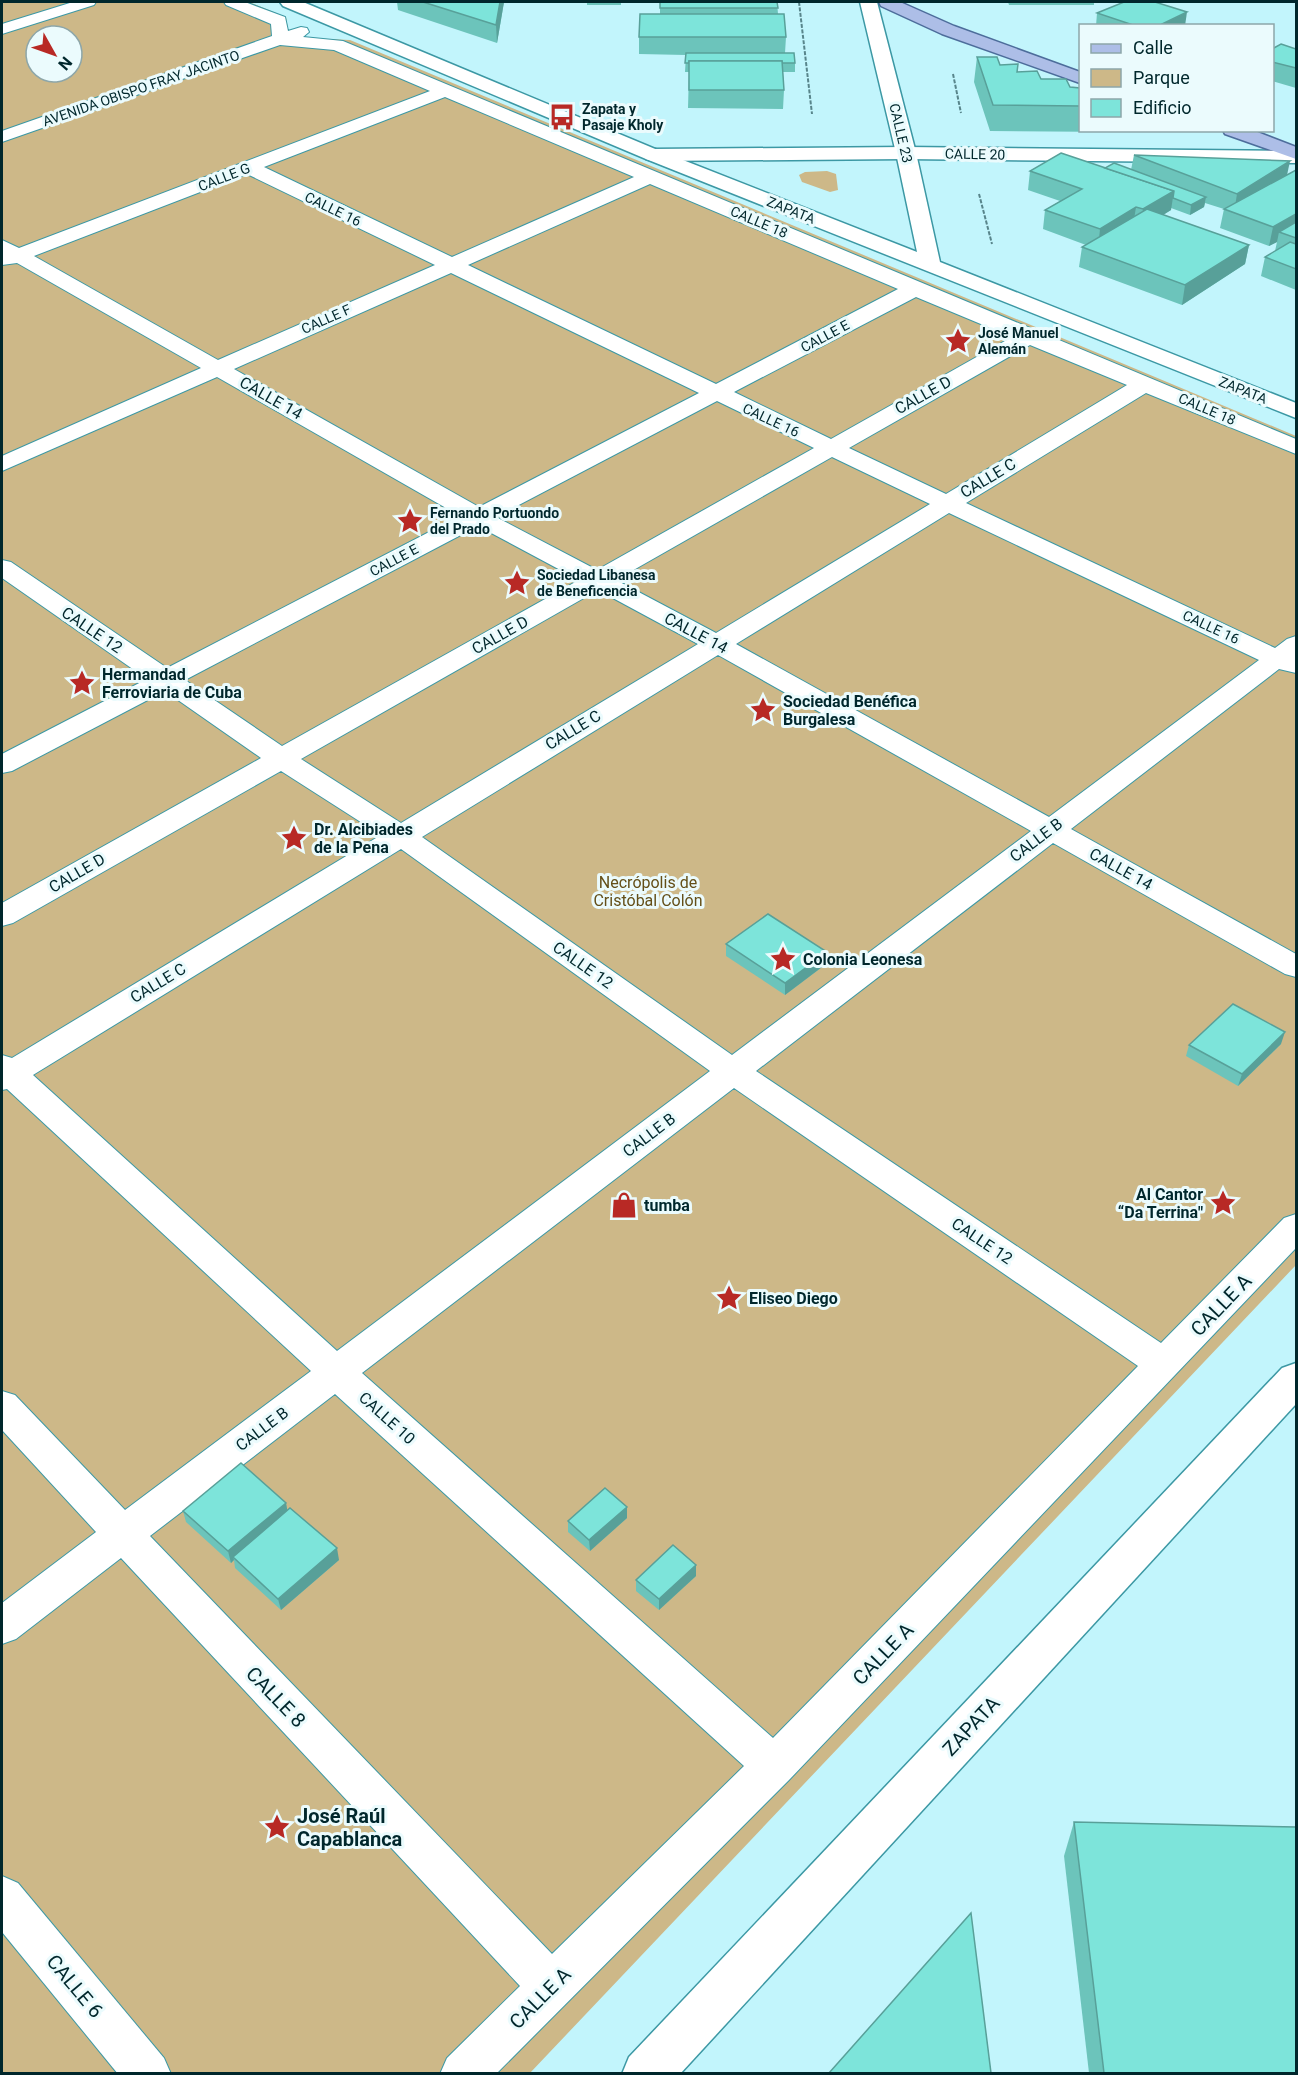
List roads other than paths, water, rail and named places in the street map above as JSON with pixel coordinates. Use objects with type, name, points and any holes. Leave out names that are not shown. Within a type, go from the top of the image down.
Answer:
[{"type":"main road","name":"ZAPATA","points":[[289,2],[653,155],[1296,411]]},
{"type":"main road","name":"CALLE 23","points":[[870,2],[930,266]]},
{"type":"main road","points":[[887,2],[948,30],[1079,78]]},
{"type":"main road","points":[[1237,132],[1296,155]]},
{"type":"main road","name":"CALLE 20","points":[[653,155],[906,153],[1296,155]]},
{"type":"main road","name":"ZAPATA","points":[[646,2073],[1296,1379]]},
{"type":"lane","points":[[2,29],[88,2]]},
{"type":"lane","points":[[232,2],[279,21],[281,40]]},
{"type":"lane","name":"AVENIDA OBISPO FRAY JACINTO","points":[[2,136],[336,21]]},
{"type":"lane","name":"CALLE 18","points":[[281,40],[338,45],[1296,447]]},
{"type":"lane","name":"CALLE G","points":[[7,254],[248,167],[445,91]]},
{"type":"lane","name":"CALLE 16","points":[[248,167],[946,503],[1290,657]]},
{"type":"lane","name":"CALLE F","points":[[2,464],[652,176]]},
{"type":"lane","name":"CALLE 14","points":[[7,254],[217,367],[477,516],[716,643],[1296,967]]},
{"type":"lane","name":"CALLE E","points":[[2,765],[915,289]]},
{"type":"lane","name":"CALLE D","points":[[2,916],[1030,336]]},
{"type":"lane","name":"CALLE C","points":[[4,1073],[1146,383]]},
{"type":"lane","name":"CALLE 12","points":[[2,567],[280,758],[400,835],[733,1071],[1163,1364]]},
{"type":"lane","name":"CALLE B","points":[[2,1626],[1050,830],[1290,657]]},
{"type":"lane","name":"CALLE 10","points":[[4,1073],[774,1766]]},
{"type":"lane","name":"CALLE A","points":[[463,2073],[774,1766],[1296,1227]]},
{"type":"lane","name":"CALLE 8","points":[[2,1406],[551,1986]]},
{"type":"lane","name":"CALLE 6","points":[[2,1898],[148,2073]]},
{"type":"place","name":"Zapata y Pasaje Kholy","points":[[562,117]]},
{"type":"place","name":"José Manuel Alemán","points":[[958,341]]},
{"type":"place","name":"Fernando Portuondo del Prado","points":[[410,521]]},
{"type":"place","name":"Sociedad Libanesa de Beneficencia","points":[[517,583]]},
{"type":"place","name":"Hermandad Ferroviaria de Cuba","points":[[82,683]]},
{"type":"place","name":"Sociedad Benéfica Burgalesa","points":[[763,710]]},
{"type":"place","name":"Dr. Alcibiades de la Pena","points":[[294,838]]},
{"type":"place","name":"Colonia Leonesa","points":[[783,959]]},
{"type":"place","name":"Al Cantor “Da Terrina\"","points":[[1223,1203]]},
{"type":"place","name":"tumba","points":[[624,1205]]},
{"type":"place","name":"Eliseo Diego","points":[[729,1298]]},
{"type":"place","name":"José Raúl Capablanca","points":[[277,1827]]},
{"type":"park label","name":"Necrópolis de Cristóbal Colón","points":[[648,891]]}]
